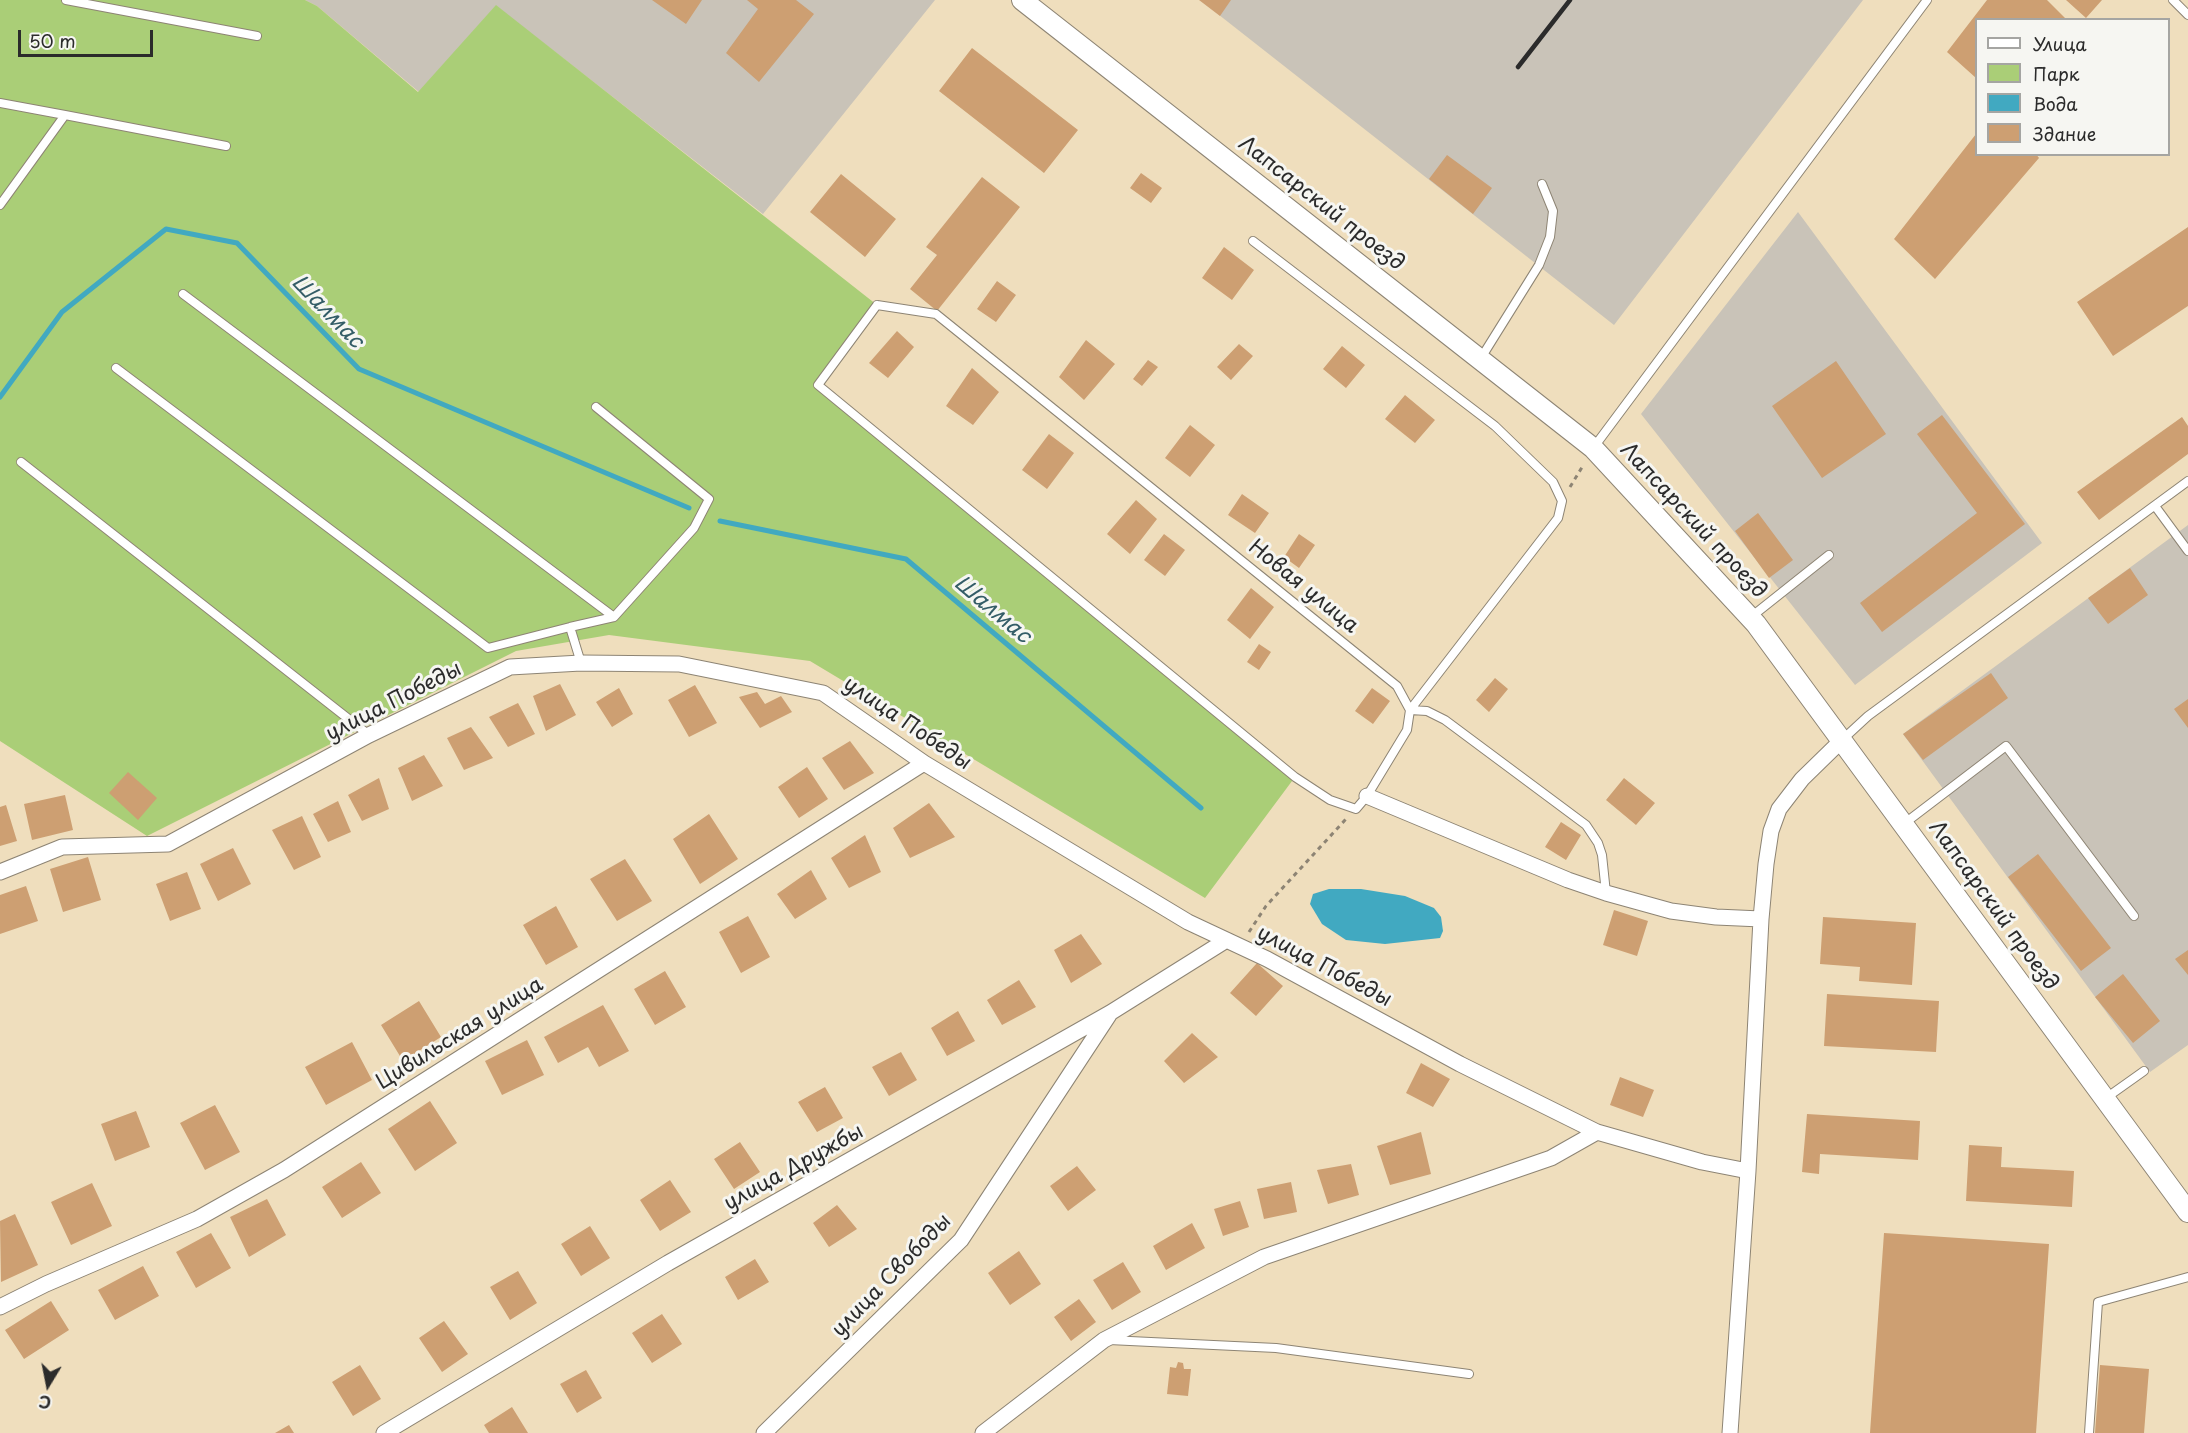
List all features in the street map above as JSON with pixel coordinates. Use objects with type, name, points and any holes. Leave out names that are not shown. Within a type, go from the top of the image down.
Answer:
[{"type":"street","name":"Лапсарский проезд","points":[[1022,0],[1593,448],[1750,618],[2188,1212]]},
{"type":"street","name":"улица Победы","points":[[0,872],[62,848],[168,844],[369,735],[510,667],[581,663],[679,664],[823,693],[924,763],[1188,922],[1240,946],[1460,1064],[1597,1132],[1702,1162],[1748,1171]]},
{"type":"street","points":[[1730,1433],[1748,1171],[1761,919],[1771,831],[1779,809],[1802,778],[1841,741]]},
{"type":"street","name":"Цивильская улица","points":[[0,1307],[46,1284],[197,1219],[284,1170],[924,763]]},
{"type":"street","points":[[1366,796],[1568,880],[1606,893],[1671,911],[1716,917],[1761,919]]},
{"type":"street","name":"улица Дружбы","points":[[384,1433],[668,1263],[1110,1013],[1225,941]]},
{"type":"street","name":"улица Свободы","points":[[764,1433],[961,1240],[1110,1013]]},
{"type":"street","points":[[983,1433],[1104,1340],[1264,1257],[1551,1158],[1597,1132]]},
{"type":"lane","points":[[66,0],[257,36]]},
{"type":"lane","points":[[1593,448],[1927,0]]},
{"type":"lane","points":[[2173,0],[2188,15]]},
{"type":"lane","points":[[0,103],[226,146]]},
{"type":"lane","points":[[0,205],[65,115]]},
{"type":"lane","points":[[1480,360],[1539,266],[1550,237],[1553,211],[1542,184]]},
{"type":"lane","points":[[1253,241],[1495,426],[1553,482],[1562,501],[1558,518],[1410,710],[1407,730],[1366,796],[1356,808]]},
{"type":"lane","points":[[183,294],[614,617]]},
{"type":"lane","name":"Новая улица","points":[[1356,808],[1330,800],[1295,777],[818,385],[878,305],[936,314],[1397,686],[1410,710]]},
{"type":"lane","points":[[116,368],[488,648],[614,617],[694,528],[709,499],[596,406]]},
{"type":"lane","points":[[21,462],[369,735]]},
{"type":"lane","points":[[1841,741],[1868,716],[2188,482]]},
{"type":"lane","points":[[2155,506],[2188,550]]},
{"type":"lane","points":[[1750,618],[1828,555]]},
{"type":"lane","points":[[570,627],[581,663]]},
{"type":"lane","points":[[1410,710],[1427,711],[1445,720],[1586,825],[1598,843],[1602,855],[1606,893]]},
{"type":"lane","points":[[1903,824],[2006,746],[2134,916]]},
{"type":"lane","points":[[2105,1098],[2144,1071]]},
{"type":"lane","points":[[2089,1433],[2098,1302],[2188,1276]]},
{"type":"lane","points":[[1104,1340],[1276,1348],[1469,1374]]},
{"type":"path","points":[[1562,501],[1593,448]]},
{"type":"path","points":[[1240,946],[1266,906],[1356,808]]},
{"type":"shaded area","points":[[305,0],[935,0],[763,214],[496,6],[419,92],[317,6]]},
{"type":"shaded area","points":[[1200,0],[1863,0],[1614,325]]},
{"type":"shaded area","points":[[1798,212],[2042,543],[1855,685],[1641,414]]},
{"type":"shaded area","points":[[2188,525],[2188,1045],[2150,1072],[1903,734]]},
{"type":"green space","points":[[0,0],[305,0],[317,6],[418,92],[496,5],[877,305],[818,384],[1295,777],[1205,898],[810,661],[609,635],[516,651],[147,836],[0,741]]},
{"type":"water","points":[[1329,889],[1361,889],[1405,896],[1434,908],[1441,917],[1443,931],[1440,938],[1385,944],[1346,940],[1322,924],[1310,904],[1313,894]]},
{"type":"building","points":[[652,0],[702,0],[686,24]]},
{"type":"building","points":[[747,0],[796,0],[814,14],[759,82],[726,53],[758,9]]},
{"type":"building","points":[[1199,0],[1231,0],[1220,16]]},
{"type":"building","points":[[1987,0],[2047,0],[2065,18],[1975,18],[1975,77],[1947,52]]},
{"type":"building","points":[[2066,0],[2102,0],[2086,18]]},
{"type":"building","points":[[972,48],[1078,130],[1044,173],[939,91]]},
{"type":"building","points":[[1975,135],[1975,156],[2038,156],[2039,158],[1935,279],[1894,239]]},
{"type":"building","points":[[1447,155],[1492,188],[1473,214],[1429,179]]},
{"type":"building","points":[[1141,173],[1162,188],[1151,203],[1130,188]]},
{"type":"building","points":[[841,174],[896,219],[865,257],[810,212]]},
{"type":"building","points":[[982,177],[1020,207],[937,311],[910,289],[937,255],[926,247]]},
{"type":"building","points":[[2188,227],[2188,306],[2113,356],[2077,302]]},
{"type":"building","points":[[1224,247],[1254,270],[1232,300],[1202,278]]},
{"type":"building","points":[[997,281],[1016,295],[996,322],[977,309]]},
{"type":"building","points":[[897,331],[914,347],[888,378],[869,363]]},
{"type":"building","points":[[1086,340],[1115,364],[1084,400],[1059,377]]},
{"type":"building","points":[[1239,344],[1253,356],[1231,380],[1217,367]]},
{"type":"building","points":[[1342,346],[1365,365],[1346,388],[1323,369]]},
{"type":"building","points":[[1148,360],[1158,367],[1142,386],[1133,379]]},
{"type":"building","points":[[1836,361],[1886,434],[1822,478],[1772,406]]},
{"type":"building","points":[[972,368],[999,392],[973,425],[946,406]]},
{"type":"building","points":[[1405,395],[1435,420],[1415,443],[1385,419]]},
{"type":"building","points":[[1942,415],[2025,524],[1882,632],[1860,603],[1977,513],[1917,434]]},
{"type":"building","points":[[2182,417],[2188,426],[2188,454],[2099,520],[2077,492]]},
{"type":"building","points":[[1190,425],[1215,445],[1190,477],[1165,458]]},
{"type":"building","points":[[1049,434],[1074,453],[1047,489],[1022,470]]},
{"type":"building","points":[[1242,494],[1269,513],[1255,533],[1228,515]]},
{"type":"building","points":[[1136,500],[1157,519],[1130,554],[1107,534]]},
{"type":"building","points":[[1758,513],[1793,560],[1769,578],[1735,531]]},
{"type":"building","points":[[1164,534],[1185,550],[1165,576],[1144,560]]},
{"type":"building","points":[[1299,534],[1315,545],[1299,568],[1284,557]]},
{"type":"building","points":[[2130,568],[2148,595],[2108,624],[2088,598]]},
{"type":"building","points":[[1251,588],[1274,607],[1250,639],[1227,620]]},
{"type":"building","points":[[1259,644],[1271,652],[1259,670],[1247,662]]},
{"type":"building","points":[[1991,673],[2008,698],[1923,760],[1903,734]]},
{"type":"building","points":[[1495,678],[1508,689],[1489,712],[1476,700]]},
{"type":"building","points":[[560,684],[576,715],[546,731],[533,696]]},
{"type":"building","points":[[695,685],[717,723],[689,737],[668,700]]},
{"type":"building","points":[[619,688],[633,714],[612,727],[596,702]]},
{"type":"building","points":[[1372,688],[1390,701],[1373,724],[1355,711]]},
{"type":"building","points":[[757,692],[765,704],[781,696],[792,712],[760,728],[739,697]]},
{"type":"building","points":[[2188,699],[2188,728],[2174,709]]},
{"type":"building","points":[[518,703],[535,734],[508,747],[489,717]]},
{"type":"building","points":[[471,727],[493,758],[464,770],[447,738]]},
{"type":"building","points":[[850,741],[874,773],[844,790],[822,758]]},
{"type":"building","points":[[424,755],[443,786],[412,801],[398,768]]},
{"type":"building","points":[[807,767],[828,799],[799,818],[778,787]]},
{"type":"building","points":[[128,772],[157,798],[138,820],[109,793]]},
{"type":"building","points":[[379,778],[389,809],[362,821],[348,795]]},
{"type":"building","points":[[1624,778],[1655,803],[1636,825],[1606,800]]},
{"type":"building","points":[[65,795],[73,830],[32,840],[24,804]]},
{"type":"building","points":[[338,801],[351,832],[328,842],[313,814]]},
{"type":"building","points":[[929,803],[955,837],[910,858],[893,828]]},
{"type":"building","points":[[6,805],[17,841],[0,846],[0,807]]},
{"type":"building","points":[[709,814],[738,859],[700,884],[673,839]]},
{"type":"building","points":[[302,816],[321,857],[294,870],[272,830]]},
{"type":"building","points":[[1561,822],[1581,835],[1566,860],[1545,847]]},
{"type":"building","points":[[865,835],[881,872],[849,888],[831,858]]},
{"type":"building","points":[[233,848],[251,884],[218,901],[200,864]]},
{"type":"building","points":[[2038,854],[2111,948],[2081,971],[2008,877]]},
{"type":"building","points":[[88,857],[101,900],[63,912],[50,869]]},
{"type":"building","points":[[625,859],[652,901],[617,921],[590,879]]},
{"type":"building","points":[[811,870],[827,899],[795,919],[777,894]]},
{"type":"building","points":[[187,872],[201,909],[170,921],[156,884]]},
{"type":"building","points":[[26,886],[38,921],[0,934],[0,895]]},
{"type":"building","points":[[556,906],[578,947],[546,965],[523,925]]},
{"type":"building","points":[[1614,910],[1648,921],[1637,956],[1603,945]]},
{"type":"building","points":[[748,916],[770,957],[741,973],[719,932]]},
{"type":"building","points":[[1823,917],[1916,923],[1912,985],[1859,981],[1860,967],[1820,964]]},
{"type":"building","points":[[1081,934],[1102,964],[1071,983],[1054,950]]},
{"type":"building","points":[[2188,950],[2188,975],[2175,959]]},
{"type":"building","points":[[1257,963],[1283,986],[1256,1016],[1230,993]]},
{"type":"building","points":[[665,971],[686,1007],[655,1025],[634,989]]},
{"type":"building","points":[[2123,974],[2160,1021],[2133,1043],[2095,997]]},
{"type":"building","points":[[1019,980],[1036,1007],[1002,1025],[987,1000]]},
{"type":"building","points":[[1827,994],[1939,1001],[1936,1052],[1824,1046]]},
{"type":"building","points":[[419,1001],[441,1037],[403,1061],[381,1025]]},
{"type":"building","points":[[603,1005],[629,1051],[599,1067],[588,1047],[558,1063],[544,1037]]},
{"type":"building","points":[[958,1011],[975,1041],[947,1056],[931,1028]]},
{"type":"building","points":[[1192,1033],[1218,1057],[1184,1083],[1164,1061]]},
{"type":"building","points":[[527,1040],[544,1075],[502,1095],[485,1061]]},
{"type":"building","points":[[352,1042],[372,1080],[326,1105],[305,1067]]},
{"type":"building","points":[[901,1052],[917,1080],[889,1096],[872,1067]]},
{"type":"building","points":[[1421,1063],[1450,1079],[1433,1107],[1406,1093]]},
{"type":"building","points":[[1620,1077],[1654,1090],[1643,1117],[1610,1105]]},
{"type":"building","points":[[825,1087],[843,1118],[817,1132],[798,1102]]},
{"type":"building","points":[[430,1101],[457,1143],[415,1171],[388,1129]]},
{"type":"building","points":[[215,1105],[240,1152],[205,1170],[180,1123]]},
{"type":"building","points":[[136,1111],[150,1147],[115,1161],[101,1124]]},
{"type":"building","points":[[1807,1114],[1920,1121],[1918,1160],[1820,1154],[1819,1174],[1802,1172]]},
{"type":"building","points":[[1421,1132],[1431,1174],[1390,1185],[1377,1146]]},
{"type":"building","points":[[740,1142],[760,1172],[734,1189],[714,1159]]},
{"type":"building","points":[[1969,1145],[2002,1147],[2001,1167],[2074,1171],[2072,1207],[1966,1201]]},
{"type":"building","points":[[361,1162],[381,1193],[342,1218],[322,1187]]},
{"type":"building","points":[[1351,1164],[1359,1195],[1328,1204],[1317,1170]]},
{"type":"building","points":[[1077,1166],[1096,1190],[1068,1211],[1050,1186]]},
{"type":"building","points":[[670,1180],[691,1212],[660,1231],[640,1200]]},
{"type":"building","points":[[1291,1182],[1297,1212],[1264,1219],[1257,1189]]},
{"type":"building","points":[[92,1183],[112,1226],[71,1245],[51,1202]]},
{"type":"building","points":[[267,1199],[286,1235],[249,1257],[230,1217]]},
{"type":"building","points":[[1240,1201],[1249,1227],[1223,1236],[1214,1209]]},
{"type":"building","points":[[837,1205],[857,1229],[829,1247],[813,1223]]},
{"type":"building","points":[[15,1214],[38,1265],[1,1282],[0,1221]]},
{"type":"building","points":[[1192,1223],[1205,1248],[1166,1270],[1153,1246]]},
{"type":"building","points":[[590,1226],[610,1258],[581,1276],[561,1244]]},
{"type":"building","points":[[211,1233],[231,1268],[196,1288],[176,1252]]},
{"type":"building","points":[[1884,1233],[2049,1244],[2036,1433],[1870,1433]]},
{"type":"building","points":[[1019,1251],[1041,1284],[1010,1305],[988,1273]]},
{"type":"building","points":[[755,1259],[769,1282],[738,1300],[725,1277]]},
{"type":"building","points":[[1123,1262],[1141,1292],[1112,1310],[1093,1280]]},
{"type":"building","points":[[143,1266],[159,1296],[115,1320],[98,1290]]},
{"type":"building","points":[[518,1271],[537,1303],[510,1320],[490,1287]]},
{"type":"building","points":[[1079,1299],[1096,1322],[1071,1341],[1054,1317]]},
{"type":"building","points":[[51,1301],[69,1330],[24,1359],[5,1330]]},
{"type":"building","points":[[662,1314],[682,1344],[652,1363],[632,1333]]},
{"type":"building","points":[[444,1321],[468,1354],[442,1372],[419,1338]]},
{"type":"building","points":[[1178,1362],[1183,1363],[1184,1369],[1191,1369],[1188,1396],[1167,1394],[1170,1367],[1176,1368]]},
{"type":"building","points":[[360,1365],[381,1399],[353,1416],[332,1382]]},
{"type":"building","points":[[2100,1365],[2149,1369],[2144,1433],[2095,1433]]},
{"type":"building","points":[[586,1370],[602,1398],[577,1413],[560,1384]]},
{"type":"building","points":[[512,1407],[528,1433],[489,1433],[484,1425]]},
{"type":"building","points":[[289,1425],[294,1433],[275,1433]]},
{"type":"waterway","name":"Шалмас","points":[[0,397],[62,312],[166,229],[237,243],[359,369],[689,508]]},
{"type":"waterway","name":"Шалмас","points":[[720,521],[906,559],[1201,808]]},
{"type":"railway","points":[[1518,67],[1570,0]]}]
